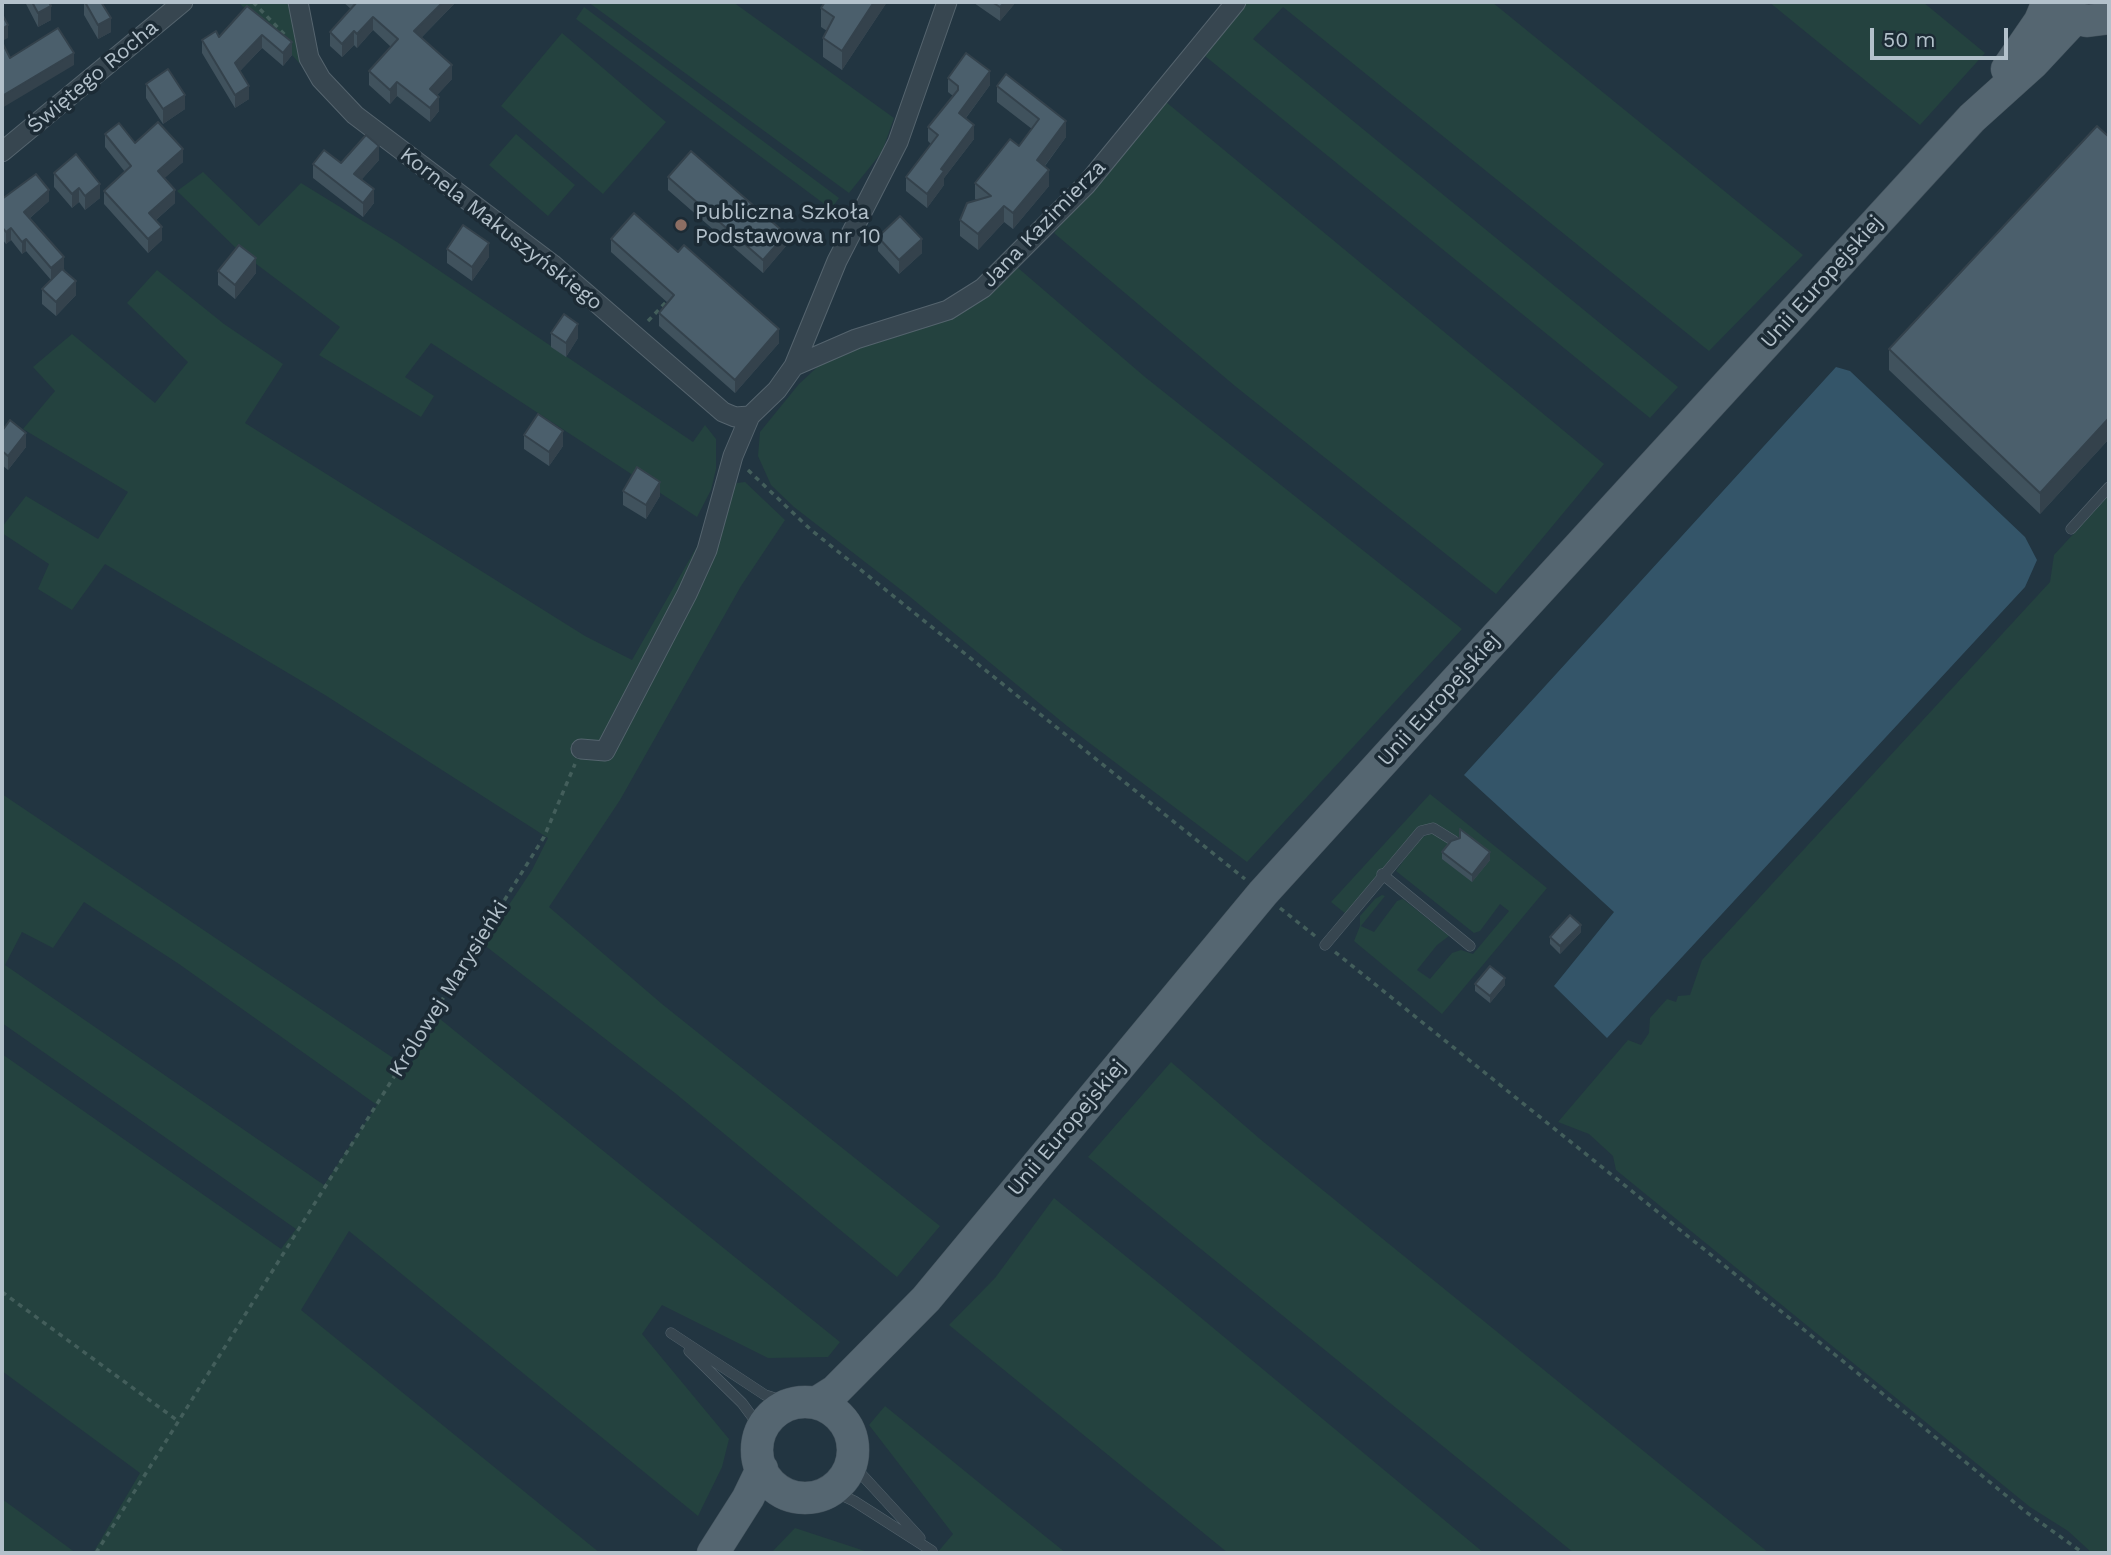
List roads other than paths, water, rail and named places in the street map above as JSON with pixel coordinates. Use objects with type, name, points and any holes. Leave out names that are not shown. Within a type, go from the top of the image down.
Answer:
[{"type":"main road","points":[[2059,7],[2087,21],[2109,18]]},
{"type":"main road","name":"Unii Europejskiej","points":[[804,1403],[854,1373],[926,1298],[1263,893],[1972,118],[2040,21],[2059,7]]},
{"type":"main road","name":"Unii Europejskiej","points":[[850,1431],[862,1394],[926,1298]]},
{"type":"main road","points":[[804,1403],[835,1411],[850,1431],[854,1450],[852,1464],[845,1478],[831,1490],[810,1498],[788,1494],[772,1485],[762,1469],[757,1447],[762,1430],[777,1410],[804,1403]]},
{"type":"main road","points":[[713,1553],[758,1481],[762,1469]]},
{"type":"main road","points":[[720,1553],[764,1511],[788,1494]]},
{"type":"street","name":"Świętego Rocha","points":[[2,152],[183,2]]},
{"type":"street","name":"Kornela Makuszyńskiego","points":[[298,2],[309,55],[321,79],[355,115],[552,264],[723,412],[735,417],[750,416]]},
{"type":"street","points":[[581,749],[605,751],[687,594],[707,550],[733,456],[750,416],[777,390],[794,366],[837,261],[898,142],[947,2]]},
{"type":"street","name":"Jana Kazimierza","points":[[794,366],[856,339],[948,310],[982,288],[1086,185],[1236,2]]},
{"type":"lane","points":[[2071,529],[2109,487]]},
{"type":"lane","points":[[1325,944],[1421,831],[1428,828],[1440,830],[1454,841]]},
{"type":"lane","points":[[1382,874],[1470,946]]},
{"type":"lane","points":[[762,1430],[742,1403],[671,1334],[765,1395],[804,1403]]},
{"type":"lane","points":[[831,1490],[854,1501],[932,1551],[852,1464]]},
{"type":"water","points":[[1836,367],[1850,371],[2025,537],[2037,560],[2025,587],[1607,1038],[1554,986],[1614,912],[1464,775]]},
{"type":"place","name":"Publiczna Szkoła Podstawowa nr 10","points":[[681,225]]}]
